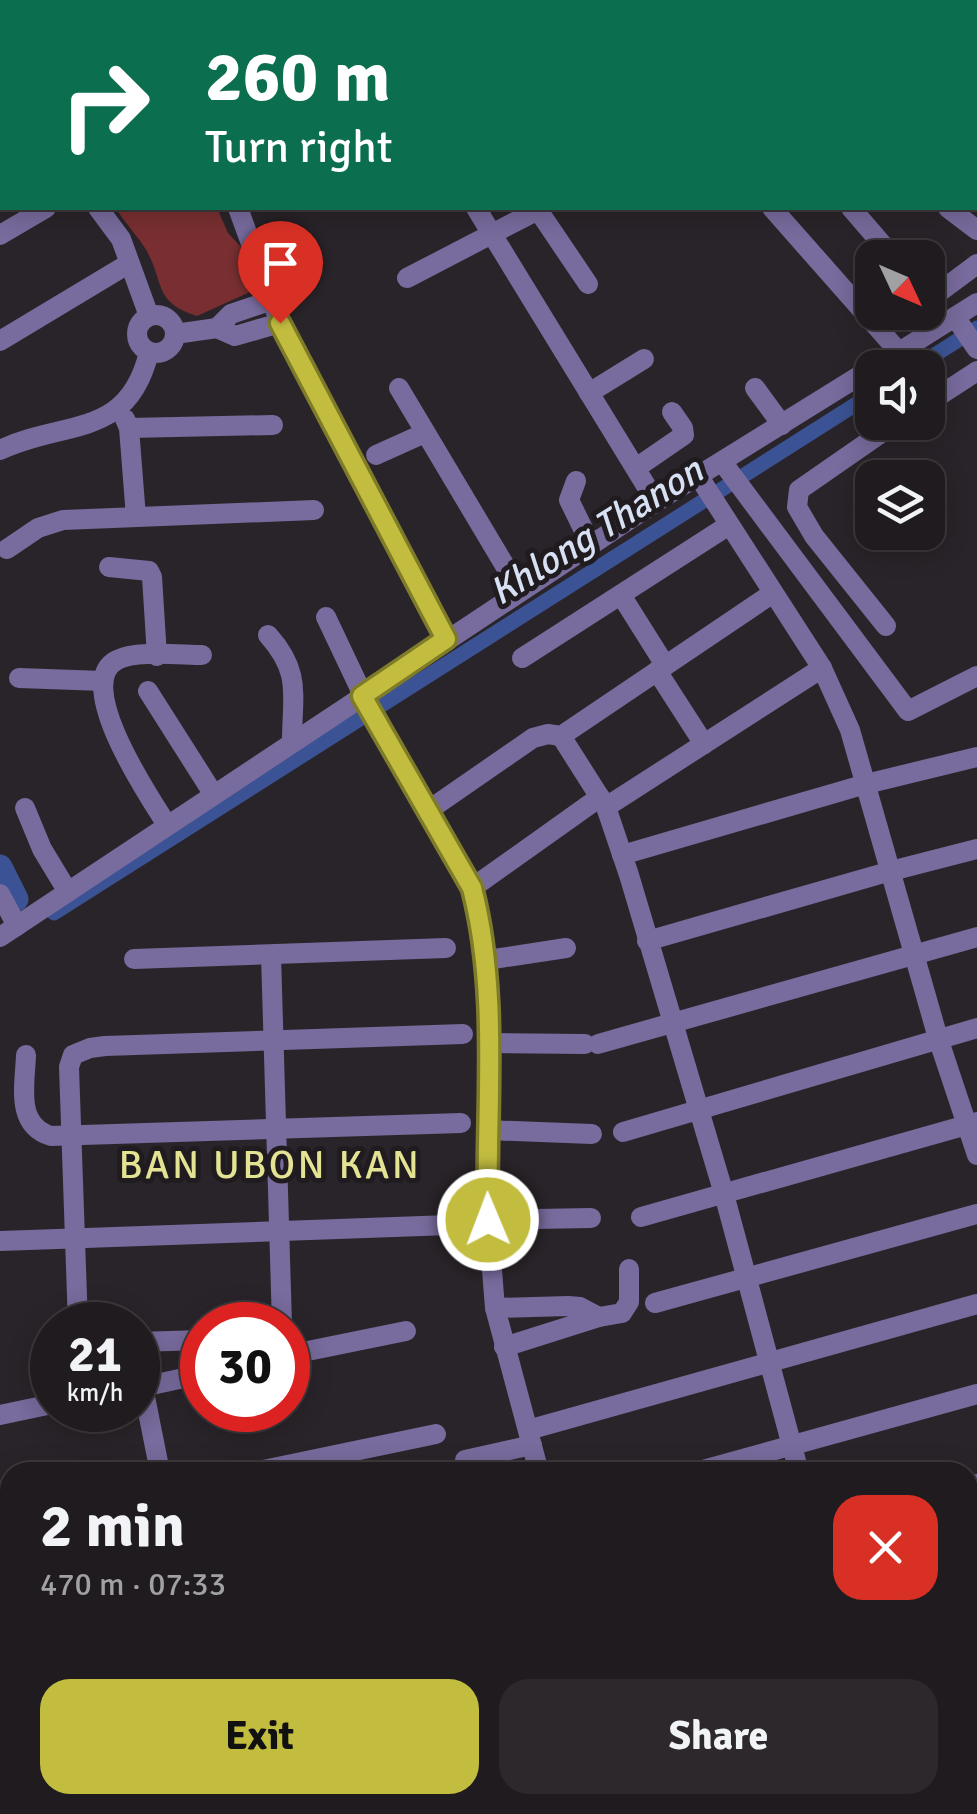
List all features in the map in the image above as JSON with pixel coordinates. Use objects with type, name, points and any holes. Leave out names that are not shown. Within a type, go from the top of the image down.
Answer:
[{"type":"street","points":[[0,235],[43,210]]},
{"type":"street","points":[[99,210],[121,239],[149,316]]},
{"type":"street","points":[[239,210],[280,323],[446,639]]},
{"type":"street","points":[[477,210],[656,502]]},
{"type":"street","points":[[406,278],[538,210],[588,284]]},
{"type":"street","points":[[774,210],[897,350]]},
{"type":"street","points":[[853,210],[879,240]]},
{"type":"street","points":[[951,210],[977,230]]},
{"type":"street","points":[[0,342],[128,264]]},
{"type":"street","points":[[945,287],[977,264]]},
{"type":"street","points":[[217,328],[231,314],[272,300]]},
{"type":"street","points":[[903,350],[955,322],[977,303]]},
{"type":"street","points":[[945,313],[977,349]]},
{"type":"street","points":[[149,316],[170,320],[174,341],[163,352],[148,352],[138,342],[138,327],[149,316]]},
{"type":"street","points":[[175,334],[217,328],[235,336],[280,323]]},
{"type":"street","points":[[0,450],[27,438],[82,428],[119,409],[143,376],[148,352]]},
{"type":"street","points":[[590,393],[644,358]]},
{"type":"street","points":[[945,392],[977,371]]},
{"type":"street","points":[[0,894],[8,931],[292,742],[365,701],[446,639],[656,502],[702,482],[723,463],[855,379]]},
{"type":"street","points":[[399,388],[520,591]]},
{"type":"street","points":[[755,388],[782,426]]},
{"type":"street","points":[[119,409],[129,428],[136,517]]},
{"type":"street","points":[[636,468],[684,435],[672,412]]},
{"type":"street","points":[[129,428],[273,424]]},
{"type":"street","points":[[376,455],[424,434]]},
{"type":"street","points":[[871,440],[799,490],[797,507],[814,536],[886,626]]},
{"type":"street","points":[[723,463],[908,711],[977,676]]},
{"type":"street","points":[[576,481],[568,500],[590,545]]},
{"type":"street","points":[[702,482],[822,668],[850,730],[938,1038],[973,1123],[977,1155]]},
{"type":"street","points":[[7,550],[52,522],[314,510]]},
{"type":"street","points":[[522,658],[727,522]]},
{"type":"street","points":[[109,567],[148,571],[152,577],[157,656]]},
{"type":"street","points":[[426,812],[533,738],[561,736],[773,593]]},
{"type":"street","points":[[621,595],[704,744]]},
{"type":"street","points":[[326,618],[381,733],[472,888],[486,960],[488,1220],[495,1308],[536,1462]]},
{"type":"street","points":[[268,635],[288,661],[294,678],[292,742]]},
{"type":"street","points":[[167,825],[120,742],[103,696],[103,681],[107,669],[121,658],[202,655]]},
{"type":"street","points":[[472,888],[602,802],[704,744],[822,668]]},
{"type":"street","points":[[20,678],[103,681]]},
{"type":"street","points":[[148,690],[214,795]]},
{"type":"street","points":[[561,736],[602,802],[622,855],[724,1194],[796,1462]]},
{"type":"street","points":[[622,855],[866,784],[977,757]]},
{"type":"street","points":[[25,808],[42,849],[68,892]]},
{"type":"street","points":[[647,941],[977,849]]},
{"type":"street","points":[[489,1044],[591,1044],[977,937]]},
{"type":"street","points":[[134,959],[446,948]]},
{"type":"street","points":[[486,960],[566,948]]},
{"type":"street","points":[[271,955],[282,1302]]},
{"type":"street","points":[[622,1132],[977,1028]]},
{"type":"street","points":[[77,1302],[69,1067],[73,1055],[80,1050],[463,1034]]},
{"type":"street","points":[[26,1055],[26,1117],[32,1128],[51,1136],[461,1123]]},
{"type":"street","points":[[641,1218],[973,1123]]},
{"type":"street","points":[[486,1130],[592,1134]]},
{"type":"street","points":[[656,1304],[977,1214]]},
{"type":"street","points":[[488,1220],[591,1218]]},
{"type":"street","points":[[0,1241],[450,1225]]},
{"type":"street","points":[[504,1347],[626,1310],[629,1269]]},
{"type":"street","points":[[465,1460],[768,1362],[977,1304]]},
{"type":"street","points":[[495,1308],[568,1306],[599,1317]]},
{"type":"street","points":[[310,1351],[406,1331]]},
{"type":"street","points":[[733,1462],[977,1394]]},
{"type":"street","points":[[0,1416],[30,1409]]},
{"type":"street","points":[[150,1432],[158,1462]]},
{"type":"street","points":[[302,1462],[436,1434]]},
{"type":"shaded area","points":[[117,210],[218,210],[228,233],[241,247],[252,291],[197,316],[166,297],[145,248]]},
{"type":"waterway","name":"Khlong Thanon","points":[[942,350],[977,328]]},
{"type":"waterway","name":"Khlong Thanon","points":[[54,913],[855,405]]},
{"type":"waterway","points":[[0,867],[16,899]]},
{"type":"district","name":"BAN UBON KAN","points":[[270,1165]]},
{"type":"route","points":[[280,323],[446,639],[362,696],[472,888],[481,923],[489,1008],[488,1220]]}]
